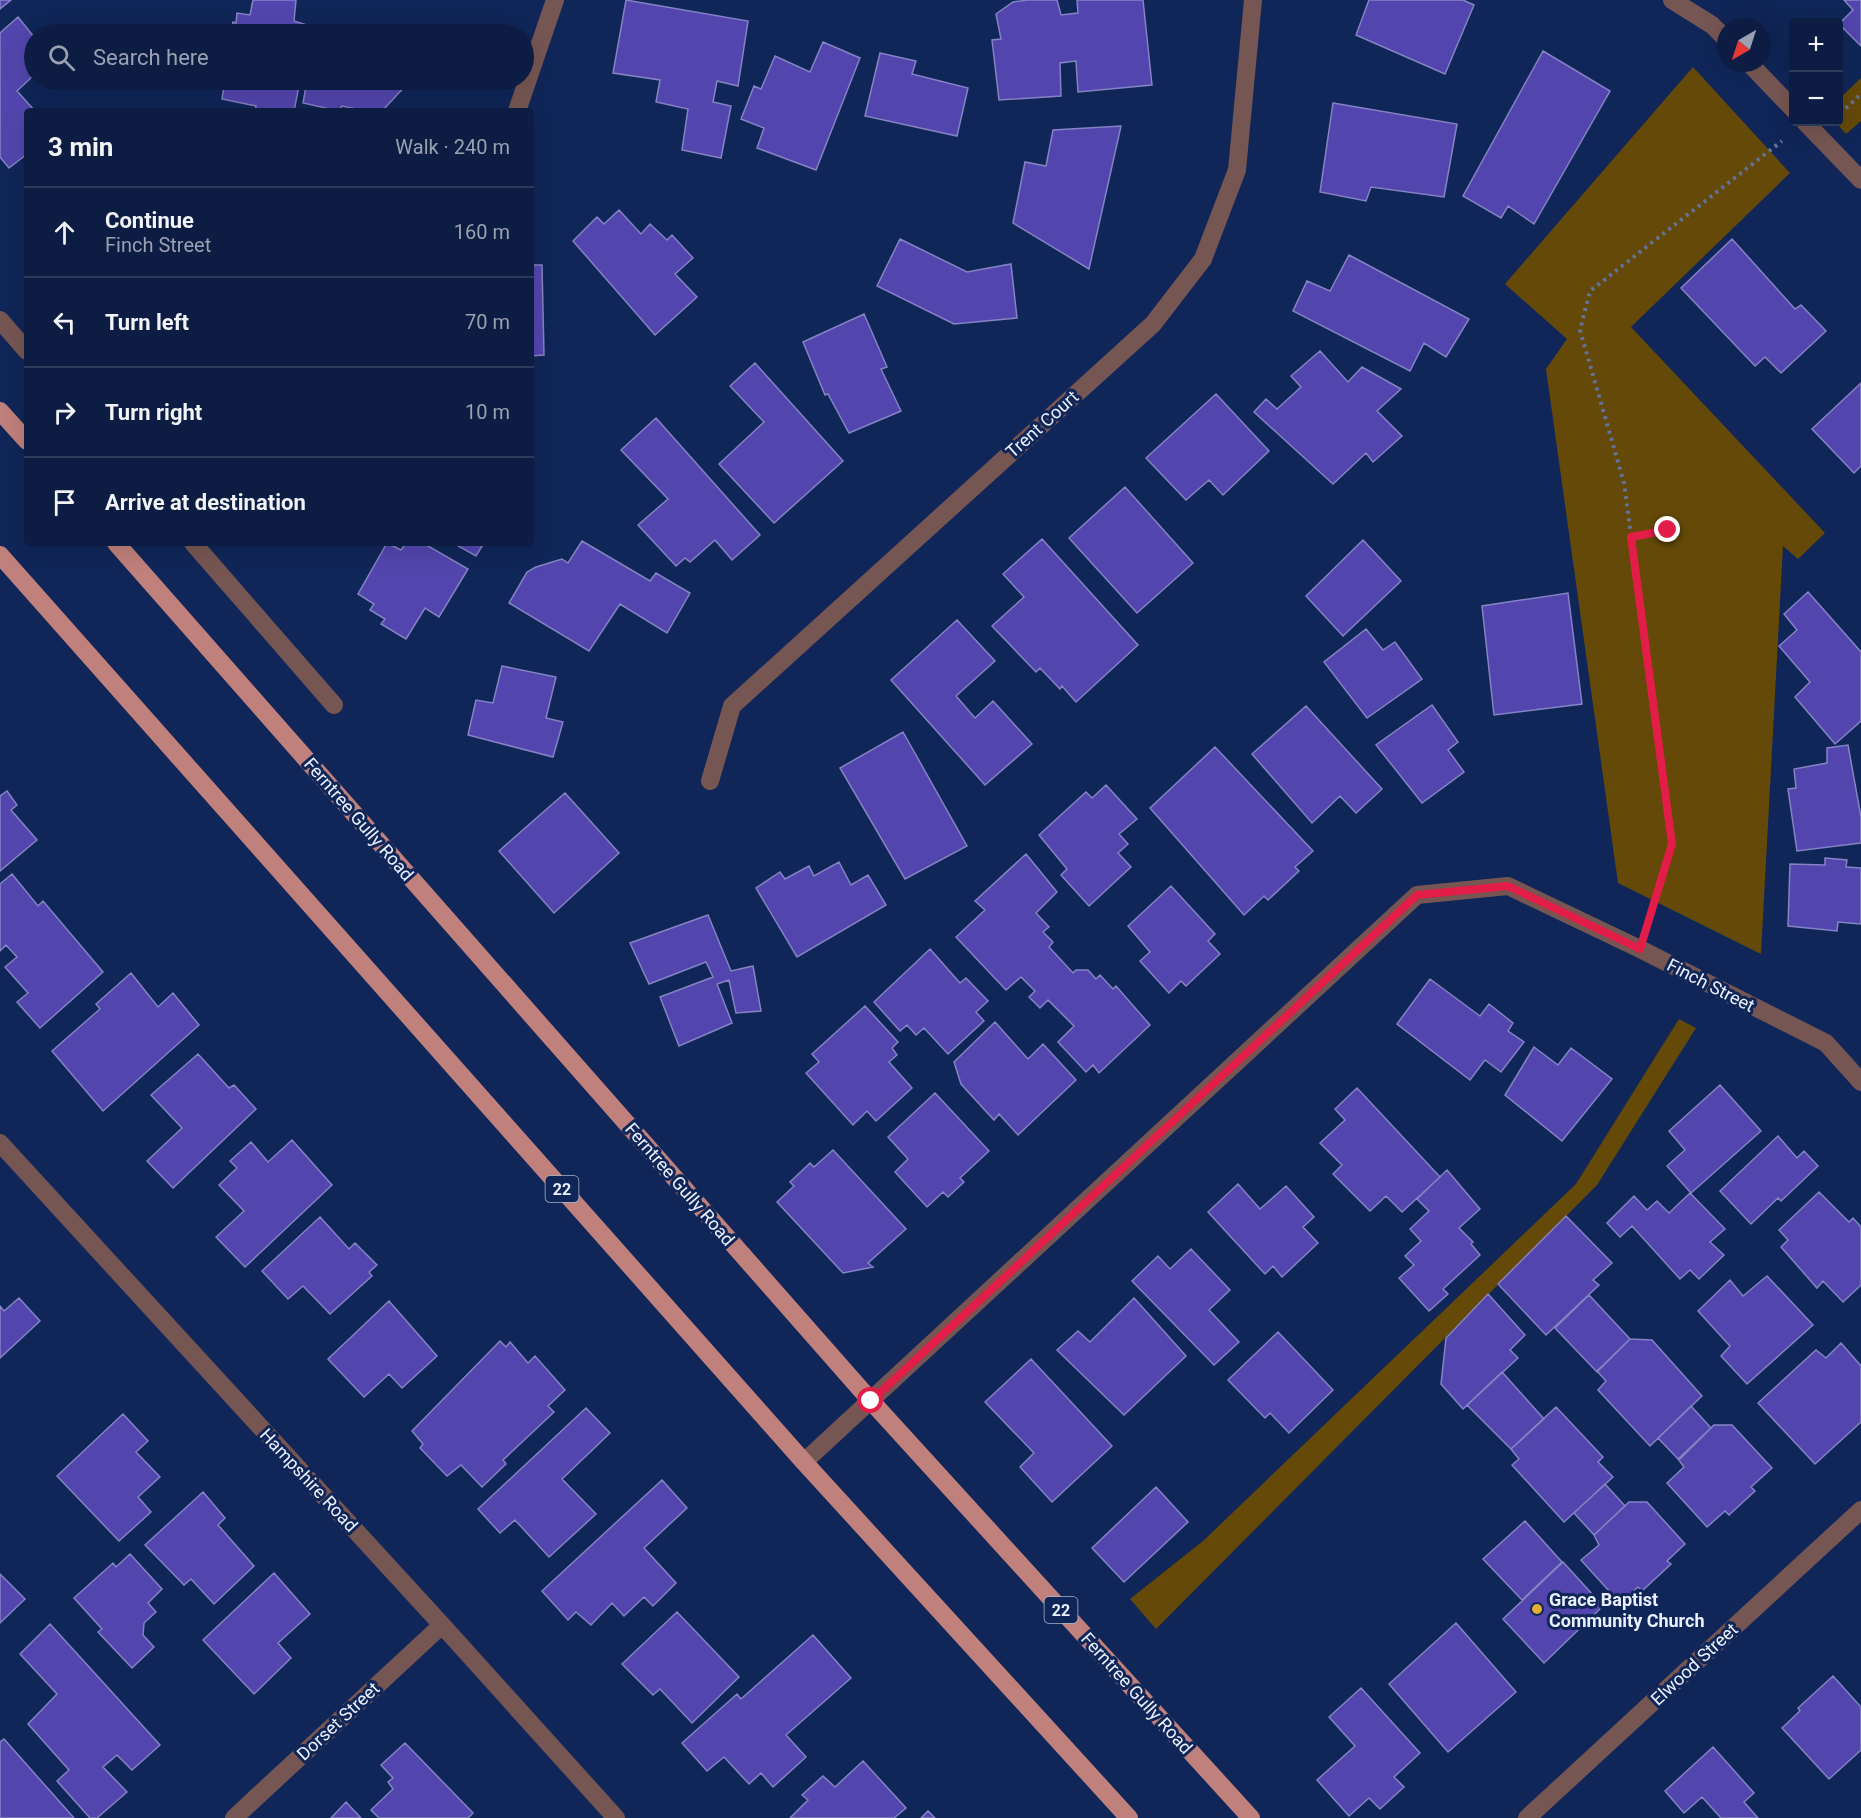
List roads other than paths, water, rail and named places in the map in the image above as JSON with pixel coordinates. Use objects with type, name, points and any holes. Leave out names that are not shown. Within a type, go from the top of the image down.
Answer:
[{"type":"main road","points":[[0,411],[24,438]]},
{"type":"main road","name":"Ferntree Gully Road","points":[[119,546],[871,1401],[1251,1818]]},
{"type":"main road","name":"22","points":[[0,555],[804,1462],[1129,1818]]},
{"type":"street","points":[[534,61],[555,0]]},
{"type":"street","name":"Trent Court","points":[[710,781],[732,706],[1153,324],[1203,259],[1237,170],[1253,0]]},
{"type":"street","points":[[1672,0],[1717,30]]},
{"type":"street","points":[[1758,72],[1789,105]]},
{"type":"street","points":[[518,108],[524,90]]},
{"type":"street","points":[[1809,126],[1861,180]]},
{"type":"street","points":[[0,320],[24,348]]},
{"type":"street","points":[[196,546],[334,705]]},
{"type":"street","name":"Finch Street","points":[[804,1462],[1417,895],[1508,886],[1640,949],[1826,1043],[1861,1082]]},
{"type":"street","name":"Hampshire Road","points":[[1,1147],[442,1625],[616,1818]]},
{"type":"street","name":"Elwood Street","points":[[1527,1818],[1861,1510]]},
{"type":"street","name":"Dorset Street","points":[[234,1818],[442,1625]]},
{"type":"place","name":"Grace Baptist Community Church","points":[[1537,1609]]}]
